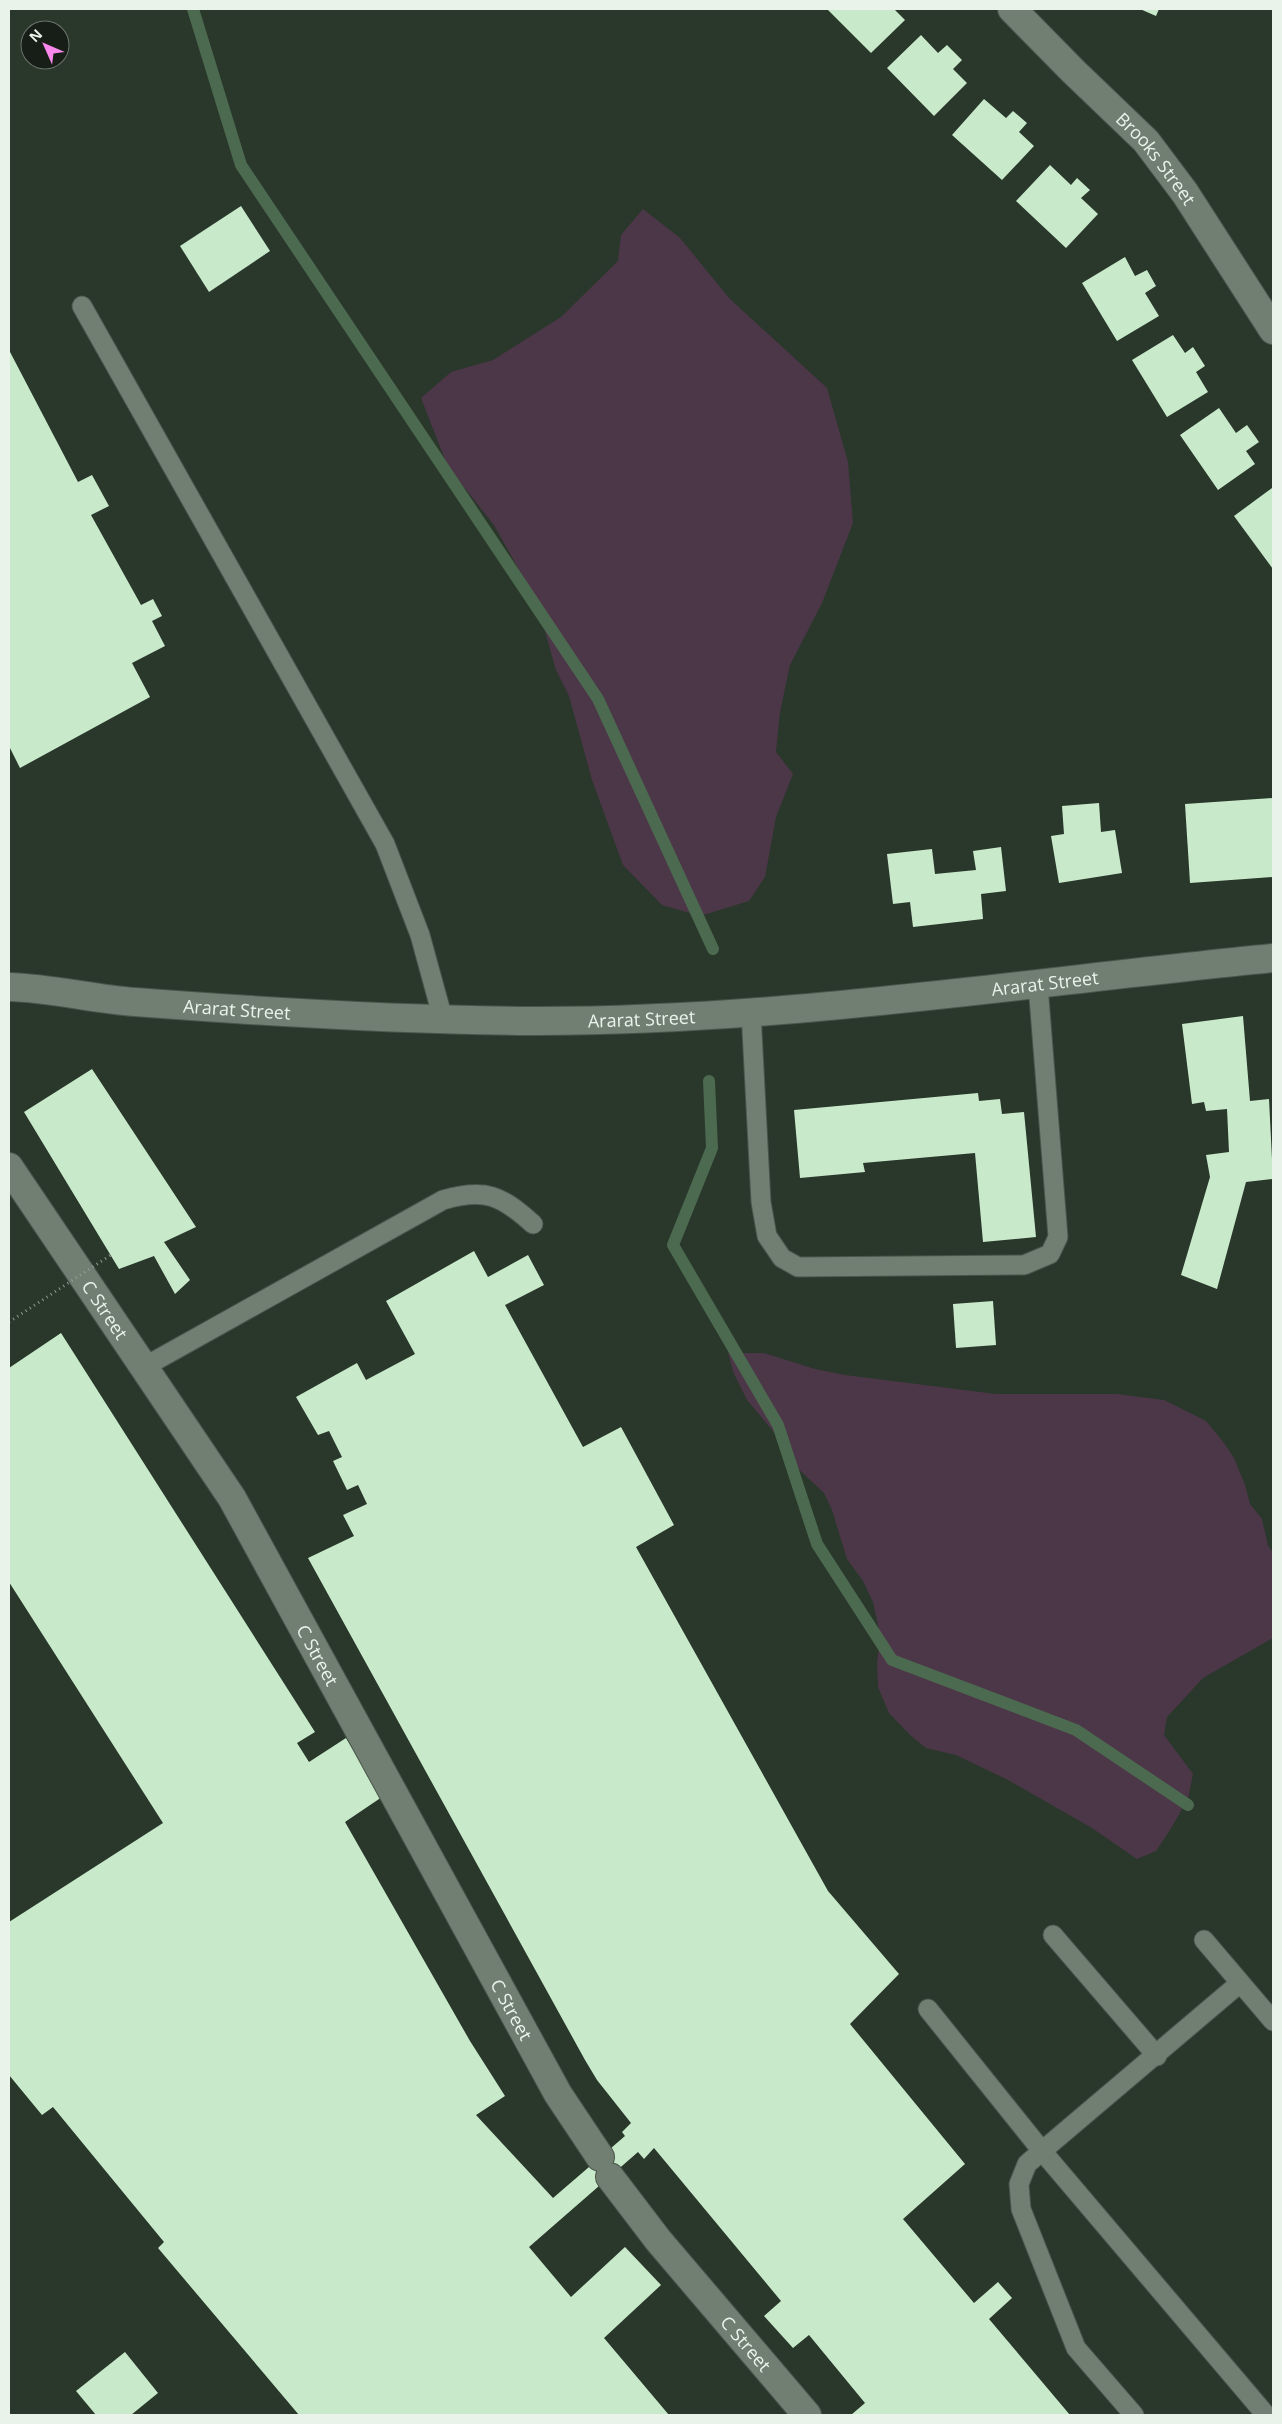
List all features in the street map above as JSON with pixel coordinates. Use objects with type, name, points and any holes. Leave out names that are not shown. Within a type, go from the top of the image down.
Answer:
[{"type":"street","name":"Brooks Street","points":[[1012,9],[1146,141],[1185,193],[1273,330]]},
{"type":"street","name":"Ararat Street","points":[[9,987],[107,1000],[287,1014],[443,1019],[579,1020],[751,1012],[935,997],[1273,958]]},
{"type":"street","name":"C Street","points":[[10,1169],[232,1498],[558,2094],[605,2167],[658,2240],[807,2415]]},
{"type":"lane","points":[[82,306],[385,844],[420,936],[443,1019]]},
{"type":"lane","points":[[1273,958],[1273,966]]},
{"type":"lane","points":[[751,1012],[761,1202],[767,1236],[782,1258],[798,1267],[1024,1265],[1050,1254],[1058,1237],[1038,985]]},
{"type":"lane","points":[[144,1367],[443,1200],[464,1194],[482,1193],[513,1207],[533,1224]]},
{"type":"lane","points":[[1053,1934],[1157,2056]]},
{"type":"lane","points":[[1204,1940],[1273,2021]]},
{"type":"lane","points":[[1134,2415],[1076,2348],[1021,2209],[1019,2184],[1027,2164],[1157,2056],[1240,1983]]},
{"type":"lane","points":[[928,2009],[1042,2151],[1266,2415]]},
{"type":"path","points":[[9,1322],[111,1255]]},
{"type":"shaded area","points":[[643,209],[680,238],[729,298],[827,388],[848,462],[853,523],[822,603],[790,665],[780,712],[776,752],[793,774],[776,817],[765,877],[749,901],[700,916],[662,905],[623,865],[592,780],[569,696],[556,670],[536,600],[494,525],[448,467],[421,398],[451,372],[493,360],[561,317],[618,261],[621,235]]},
{"type":"shaded area","points":[[728,1353],[764,1353],[815,1369],[845,1375],[996,1394],[1117,1394],[1164,1400],[1206,1421],[1234,1458],[1245,1485],[1250,1504],[1262,1519],[1268,1546],[1273,1552],[1273,1638],[1203,1678],[1167,1717],[1164,1735],[1193,1774],[1188,1799],[1156,1851],[1137,1859],[1092,1828],[1008,1780],[956,1755],[926,1748],[910,1735],[889,1713],[878,1687],[877,1665],[880,1634],[873,1602],[863,1581],[847,1559],[832,1510],[824,1493],[792,1463],[778,1437],[747,1400],[734,1374]]},
{"type":"building","points":[[827,9],[894,9],[905,20],[871,53]]},
{"type":"building","points":[[1140,9],[1159,9],[1156,16]]},
{"type":"building","points":[[921,35],[938,53],[947,45],[962,60],[953,69],[967,83],[934,116],[887,68]]},
{"type":"building","points":[[984,99],[1006,118],[1013,111],[1027,123],[1019,132],[1034,146],[1002,180],[952,135]]},
{"type":"building","points":[[1050,165],[1071,185],[1077,178],[1090,190],[1081,198],[1098,214],[1066,248],[1016,201]]},
{"type":"building","points":[[241,206],[270,251],[209,292],[180,246]]},
{"type":"building","points":[[1125,257],[1135,276],[1147,270],[1156,286],[1145,293],[1159,316],[1117,341],[1082,283]]},
{"type":"building","points":[[1173,335],[1185,353],[1193,347],[1205,366],[1196,372],[1208,392],[1167,417],[1132,360]]},
{"type":"building","points":[[9,350],[78,482],[92,475],[109,506],[91,515],[141,605],[153,599],[162,616],[152,621],[165,646],[132,663],[150,697],[20,768],[9,746]]},
{"type":"building","points":[[1219,408],[1236,433],[1247,425],[1259,442],[1246,451],[1255,464],[1218,490],[1180,435]]},
{"type":"building","points":[[1273,489],[1273,569],[1234,516]]},
{"type":"building","points":[[1273,798],[1273,877],[1190,883],[1185,804]]},
{"type":"building","points":[[1099,803],[1101,832],[1115,830],[1122,873],[1059,883],[1051,836],[1064,834],[1062,806]]},
{"type":"building","points":[[1001,847],[1006,891],[981,894],[983,919],[913,927],[910,902],[893,904],[887,854],[932,849],[935,874],[976,870],[973,851]]},
{"type":"building","points":[[1243,1016],[1250,1101],[1269,1099],[1273,1179],[1246,1182],[1217,1289],[1181,1275],[1210,1177],[1206,1155],[1229,1152],[1227,1109],[1206,1111],[1204,1102],[1192,1104],[1182,1024]]},
{"type":"building","points":[[92,1069],[196,1227],[164,1242],[190,1280],[175,1294],[154,1256],[119,1269],[24,1112]]},
{"type":"building","points":[[978,1093],[979,1101],[1000,1099],[1002,1114],[1024,1112],[1036,1237],[983,1242],[975,1153],[863,1163],[865,1172],[800,1178],[794,1110]]},
{"type":"building","points":[[474,1251],[488,1277],[528,1255],[544,1285],[505,1305],[583,1447],[621,1427],[674,1525],[636,1547],[828,1891],[899,1974],[850,2024],[965,2164],[903,2219],[974,2303],[998,2282],[1012,2298],[989,2319],[1070,2415],[851,2415],[865,2403],[809,2335],[793,2348],[764,2316],[781,2301],[654,2148],[644,2159],[638,2152],[529,2247],[571,2297],[625,2247],[661,2285],[604,2338],[669,2415],[299,2415],[158,2248],[164,2242],[53,2107],[42,2115],[9,2075],[9,1922],[163,1823],[9,1582],[9,1368],[61,1333],[315,1732],[297,1743],[309,1762],[346,1738],[382,1797],[345,1822],[470,2041],[505,2096],[476,2115],[553,2198],[625,2136],[622,2132],[631,2123],[597,2080],[585,2060],[308,1558],[354,1536],[343,1515],[367,1504],[358,1485],[347,1490],[333,1461],[342,1457],[329,1431],[318,1435],[296,1397],[357,1363],[366,1380],[415,1354],[386,1301]]},
{"type":"building","points":[[993,1301],[996,1345],[956,1348],[953,1304]]},
{"type":"building","points":[[125,2352],[158,2393],[131,2415],[96,2415],[76,2391]]},
{"type":"waterway","points":[[193,9],[241,165],[598,699],[713,949]]},
{"type":"waterway","points":[[709,1081],[712,1148],[673,1245],[778,1425],[817,1544],[892,1660],[1076,1730],[1188,1805]]}]
